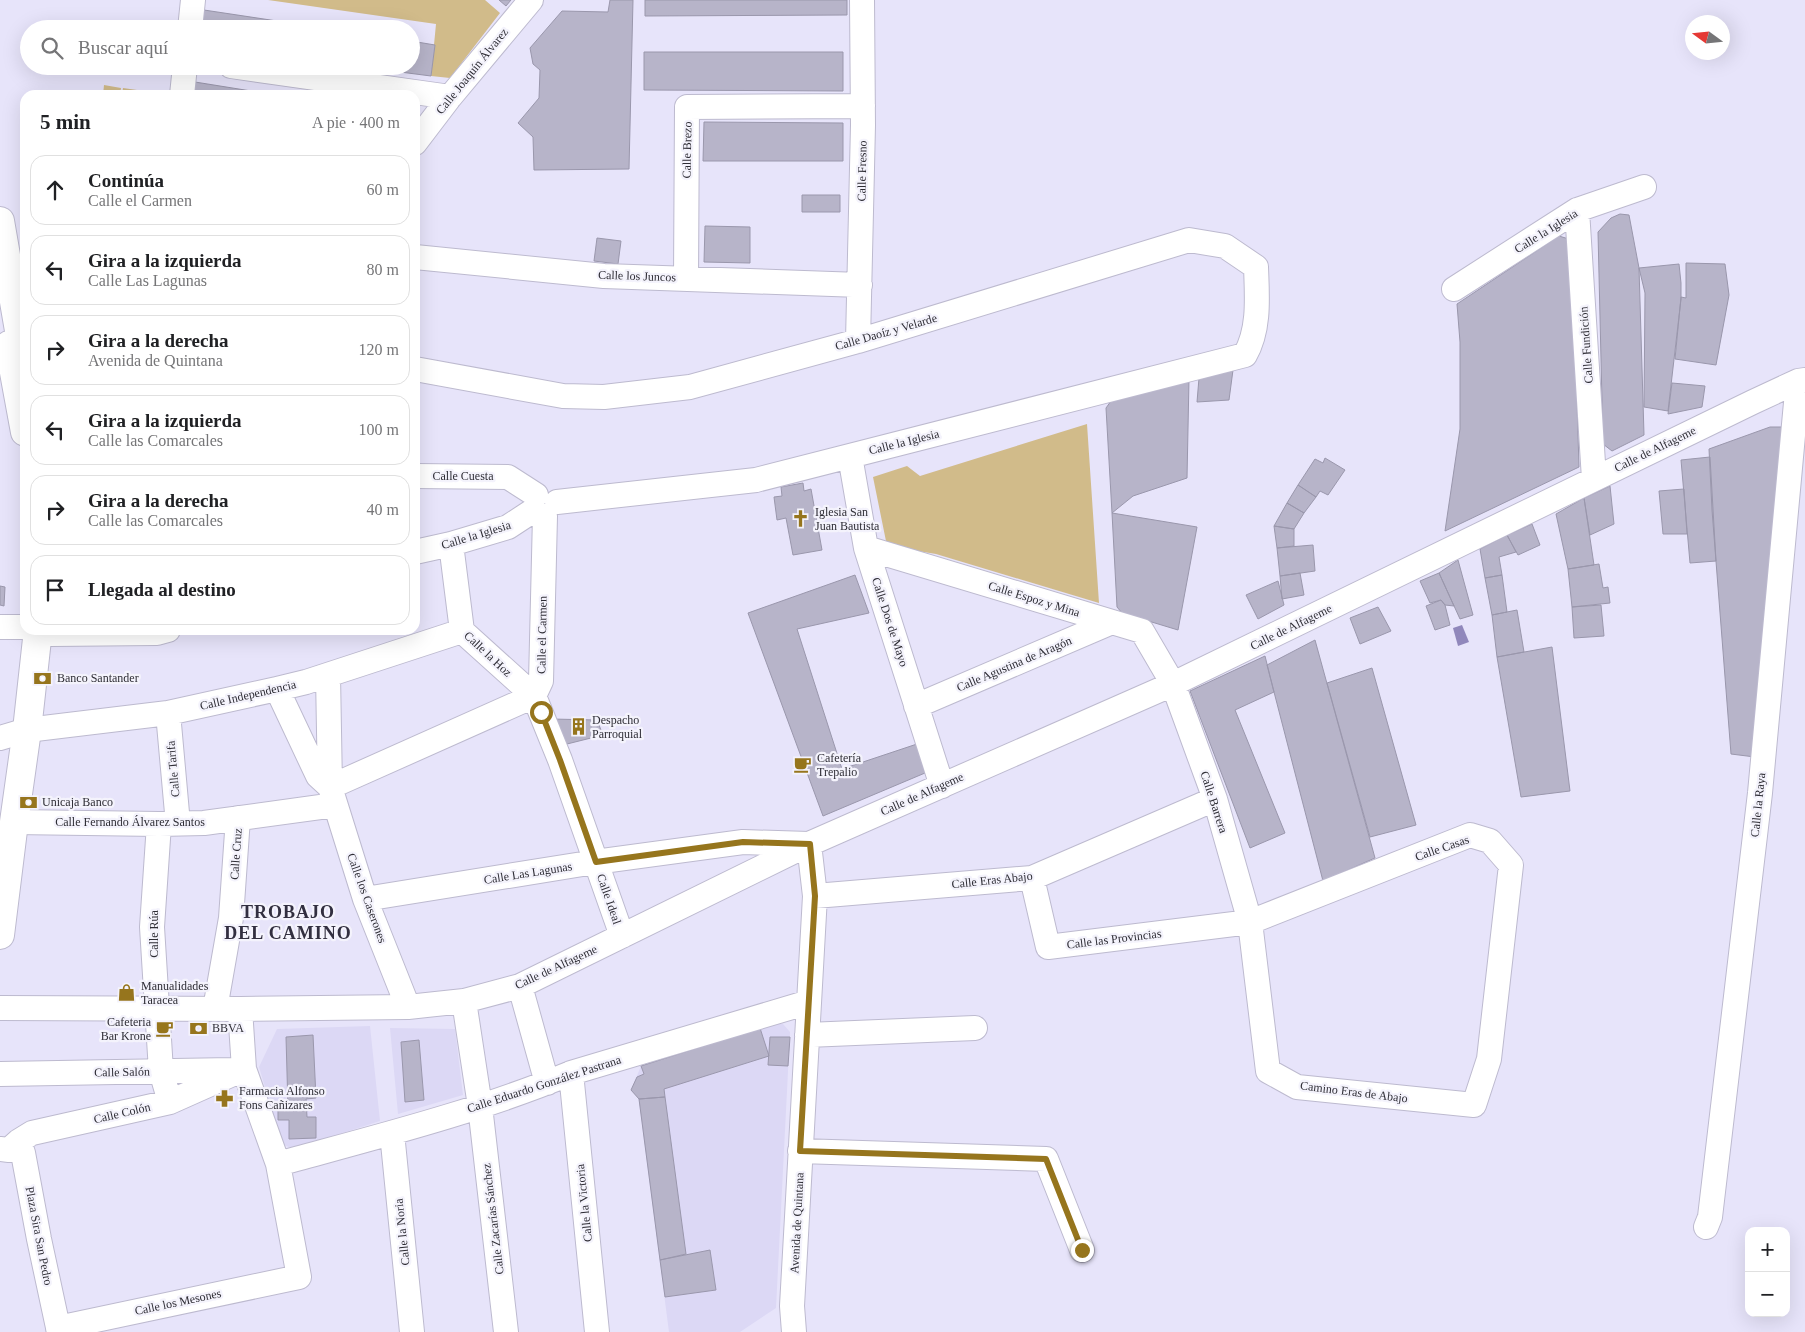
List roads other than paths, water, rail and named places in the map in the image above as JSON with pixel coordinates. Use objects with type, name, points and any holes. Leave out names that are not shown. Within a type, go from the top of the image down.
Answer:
[{"type":"main road","points":[[0,221],[20,394]]},
{"type":"main road","points":[[0,301],[16,364]]},
{"type":"main road","points":[[0,935],[12,734],[25,635]]},
{"type":"street","points":[[191,20],[193,0]]},
{"type":"street","name":"Calle Joaquín Álvarez","points":[[420,136],[450,97],[531,0]]},
{"type":"street","name":"Calle Fresno","points":[[858,341],[863,106],[862,0]]},
{"type":"street","points":[[183,90],[184,75]]},
{"type":"street","points":[[295,75],[401,90]]},
{"type":"street","points":[[420,93],[450,97]]},
{"type":"street","name":"Calle Brezo","points":[[686,278],[687,107],[863,106]]},
{"type":"street","name":"Calle la Iglesia","points":[[1454,289],[1578,210],[1644,187]]},
{"type":"street","name":"Calle Fundición","points":[[1578,210],[1594,479]]},
{"type":"street","name":"Calle Daoíz y Velarde","points":[[420,370],[563,396],[604,397],[690,387],[858,341],[1189,240],[1225,246],[1256,267],[1258,308],[1251,344],[1245,355]]},
{"type":"street","name":"Calle los Juncos","points":[[420,258],[604,276],[860,285]]},
{"type":"street","name":"Calle la Iglesia","points":[[420,551],[452,544],[508,527],[543,506],[756,480],[1245,355]]},
{"type":"street","name":"Calle de Alfageme","points":[[0,1008],[240,1009],[408,1007],[464,1001],[520,986],[810,844],[1172,684],[1801,380]]},
{"type":"street","name":"Calle la Raya","points":[[1706,1227],[1710,1217],[1760,792],[1801,380]]},
{"type":"street","name":"Calle Dos de Mayo","points":[[850,456],[866,548],[942,786]]},
{"type":"street","name":"Calle Cuesta","points":[[420,476],[508,476],[543,506]]},
{"type":"street","name":"Calle el Carmen","points":[[534,696],[541,681],[543,506]]},
{"type":"street","name":"Calle la Hoz","points":[[452,544],[462,632],[534,696]]},
{"type":"street","name":"Calle Espoz y Mina","points":[[866,548],[1142,631],[1172,684]]},
{"type":"street","name":"Calle Agustina de Aragón","points":[[916,706],[1112,622]]},
{"type":"street","name":"Calle Independencia","points":[[12,734],[168,714],[277,689],[328,675],[462,632]]},
{"type":"street","points":[[328,675],[332,796]]},
{"type":"street","name":"Calle Barrera","points":[[1172,684],[1215,800],[1250,922]]},
{"type":"street","points":[[277,689],[318,776],[332,796]]},
{"type":"street","points":[[534,696],[560,760],[596,862]]},
{"type":"street","name":"Calle Fernando Álvarez Santos","points":[[7,818],[169,824],[204,823],[238,818],[332,796],[534,696]]},
{"type":"street","name":"Calle Tarifa","points":[[168,714],[169,824]]},
{"type":"street","name":"Calle los Caserones","points":[[332,796],[365,899],[408,1007]]},
{"type":"street","name":"Calle Eras Abajo","points":[[815,896],[1032,878],[1215,800]]},
{"type":"street","name":"Calle Cruz","points":[[215,1009],[231,918],[238,818]]},
{"type":"street","name":"Calle Rúa","points":[[169,824],[152,927],[161,1071],[170,1102]]},
{"type":"street","name":"Calle Casas","points":[[1250,922],[1470,835],[1490,841],[1511,865],[1489,1059],[1474,1105]]},
{"type":"street","name":"Calle Las Lagunas","points":[[365,899],[596,862],[743,842],[810,844]]},
{"type":"street","name":"Avenida de Quintana","points":[[794,1332],[792,1306],[815,896],[810,844]]},
{"type":"street","name":"Calle Ideal","points":[[596,862],[622,936]]},
{"type":"street","name":"Calle las Provincias","points":[[1032,878],[1048,947],[1250,922]]},
{"type":"street","name":"Camino Eras de Abajo","points":[[1250,922],[1268,1072],[1297,1087],[1474,1105]]},
{"type":"street","points":[[520,986],[547,1083]]},
{"type":"street","name":"Calle Zacarías Sánchez","points":[[464,1001],[480,1106],[506,1332]]},
{"type":"street","name":"Calle Eduardo González Pastrana","points":[[278,1164],[392,1133],[480,1106],[571,1073],[809,1002]]},
{"type":"street","points":[[240,1009],[244,1069],[278,1164]]},
{"type":"street","points":[[807,1035],[976,1028]]},
{"type":"street","name":"Calle Salón","points":[[0,1074],[244,1069]]},
{"type":"street","name":"Calle Colón","points":[[9,1145],[32,1133],[170,1102],[244,1069]]},
{"type":"street","name":"Calle la Victoria","points":[[571,1073],[597,1332]]},
{"type":"street","name":"Calle la Noria","points":[[392,1133],[412,1332]]},
{"type":"street","name":"Plaza Sira San Pedro","points":[[9,1145],[23,1153],[59,1330]]},
{"type":"street","points":[[800,1151],[1046,1159],[1082,1250]]},
{"type":"street","name":"Calle los Mesones","points":[[59,1330],[299,1277],[278,1164]]},
{"type":"place","name":"Iglesia San Juan Bautista","points":[[801,519]]},
{"type":"place","name":"Banco Santander","points":[[43,678]]},
{"type":"place","name":"Despacho Parroquial","points":[[578,727]]},
{"type":"place","name":"Cafetería Trepalio","points":[[803,765]]},
{"type":"place","name":"Unicaja Banco","points":[[28,802]]},
{"type":"place","name":"Manualidades Taracea","points":[[127,993]]},
{"type":"place","name":"BBVA","points":[[198,1028]]},
{"type":"place","name":"Cafeteria Bar Krone","points":[[165,1029]]},
{"type":"place","name":"Farmacia Alfonso Fons Cañizares","points":[[225,1098]]},
{"type":"district","name":"TROBAJO DEL CAMINO","points":[[288,922]]}]
